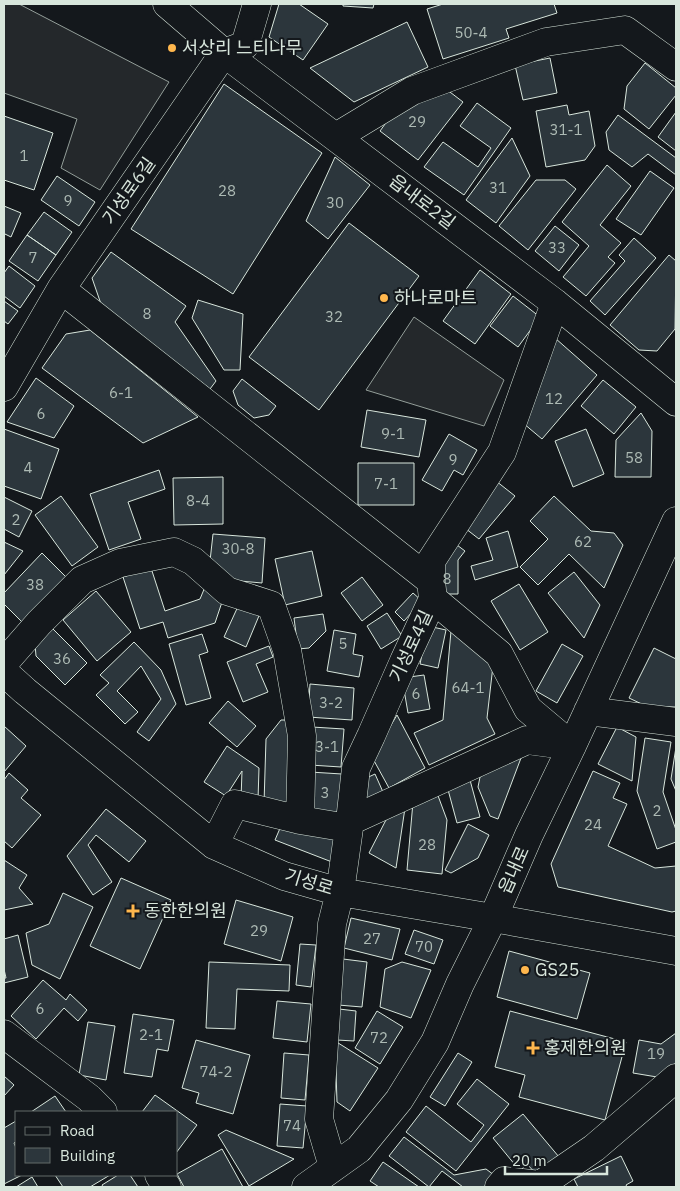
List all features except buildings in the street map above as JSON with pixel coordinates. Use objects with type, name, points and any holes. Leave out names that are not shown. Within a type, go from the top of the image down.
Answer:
[{"type":"street","name":"읍내로2길","points":[[167,4],[224,53],[555,303],[676,402]]},
{"type":"street","name":"기성로6길","points":[[4,387],[62,289],[224,53],[245,45],[257,4]]},
{"type":"street","points":[[336,137],[412,91],[546,42],[626,30],[676,67]]},
{"type":"street","points":[[62,289],[432,590],[499,654],[528,709],[572,746]]},
{"type":"street","name":"기성로4길","points":[[333,1167],[319,1119],[332,924],[340,892],[356,768],[404,661],[432,590],[431,561],[502,452],[555,303]]},
{"type":"street","name":"읍내로","points":[[306,1187],[358,1149],[399,1100],[435,1042],[460,984],[493,918],[529,835],[676,521]]},
{"type":"street","points":[[4,663],[39,623],[82,580],[120,564],[174,552],[193,560],[227,591],[271,605],[287,650],[302,736],[300,820]]},
{"type":"street","name":"기성로","points":[[4,672],[33,698],[214,845],[284,876],[340,892],[676,951]]},
{"type":"street","points":[[588,711],[676,722]]},
{"type":"street","points":[[214,845],[235,804],[300,820],[349,824],[527,740],[572,746]]},
{"type":"street","points":[[4,1034],[89,1098],[102,1111]]},
{"type":"street","points":[[499,1187],[504,1181],[540,1184],[594,1148],[676,1078]]},
{"type":"street","points":[[160,1176],[167,1187]]},
{"type":"shaded area","points":[[4,4],[19,4],[169,82],[100,190],[61,168],[77,119],[4,93]]},
{"type":"shaded area","points":[[414,317],[504,380],[484,426],[366,390]]},
{"type":"place","name":"서상리 느티나무","points":[[172,48]]},
{"type":"place","name":"하나로마트","points":[[384,298]]},
{"type":"place","name":"동한한의원","points":[[133,911]]},
{"type":"place","name":"GS25","points":[[525,970]]},
{"type":"place","name":"홍제한의원","points":[[533,1048]]}]
